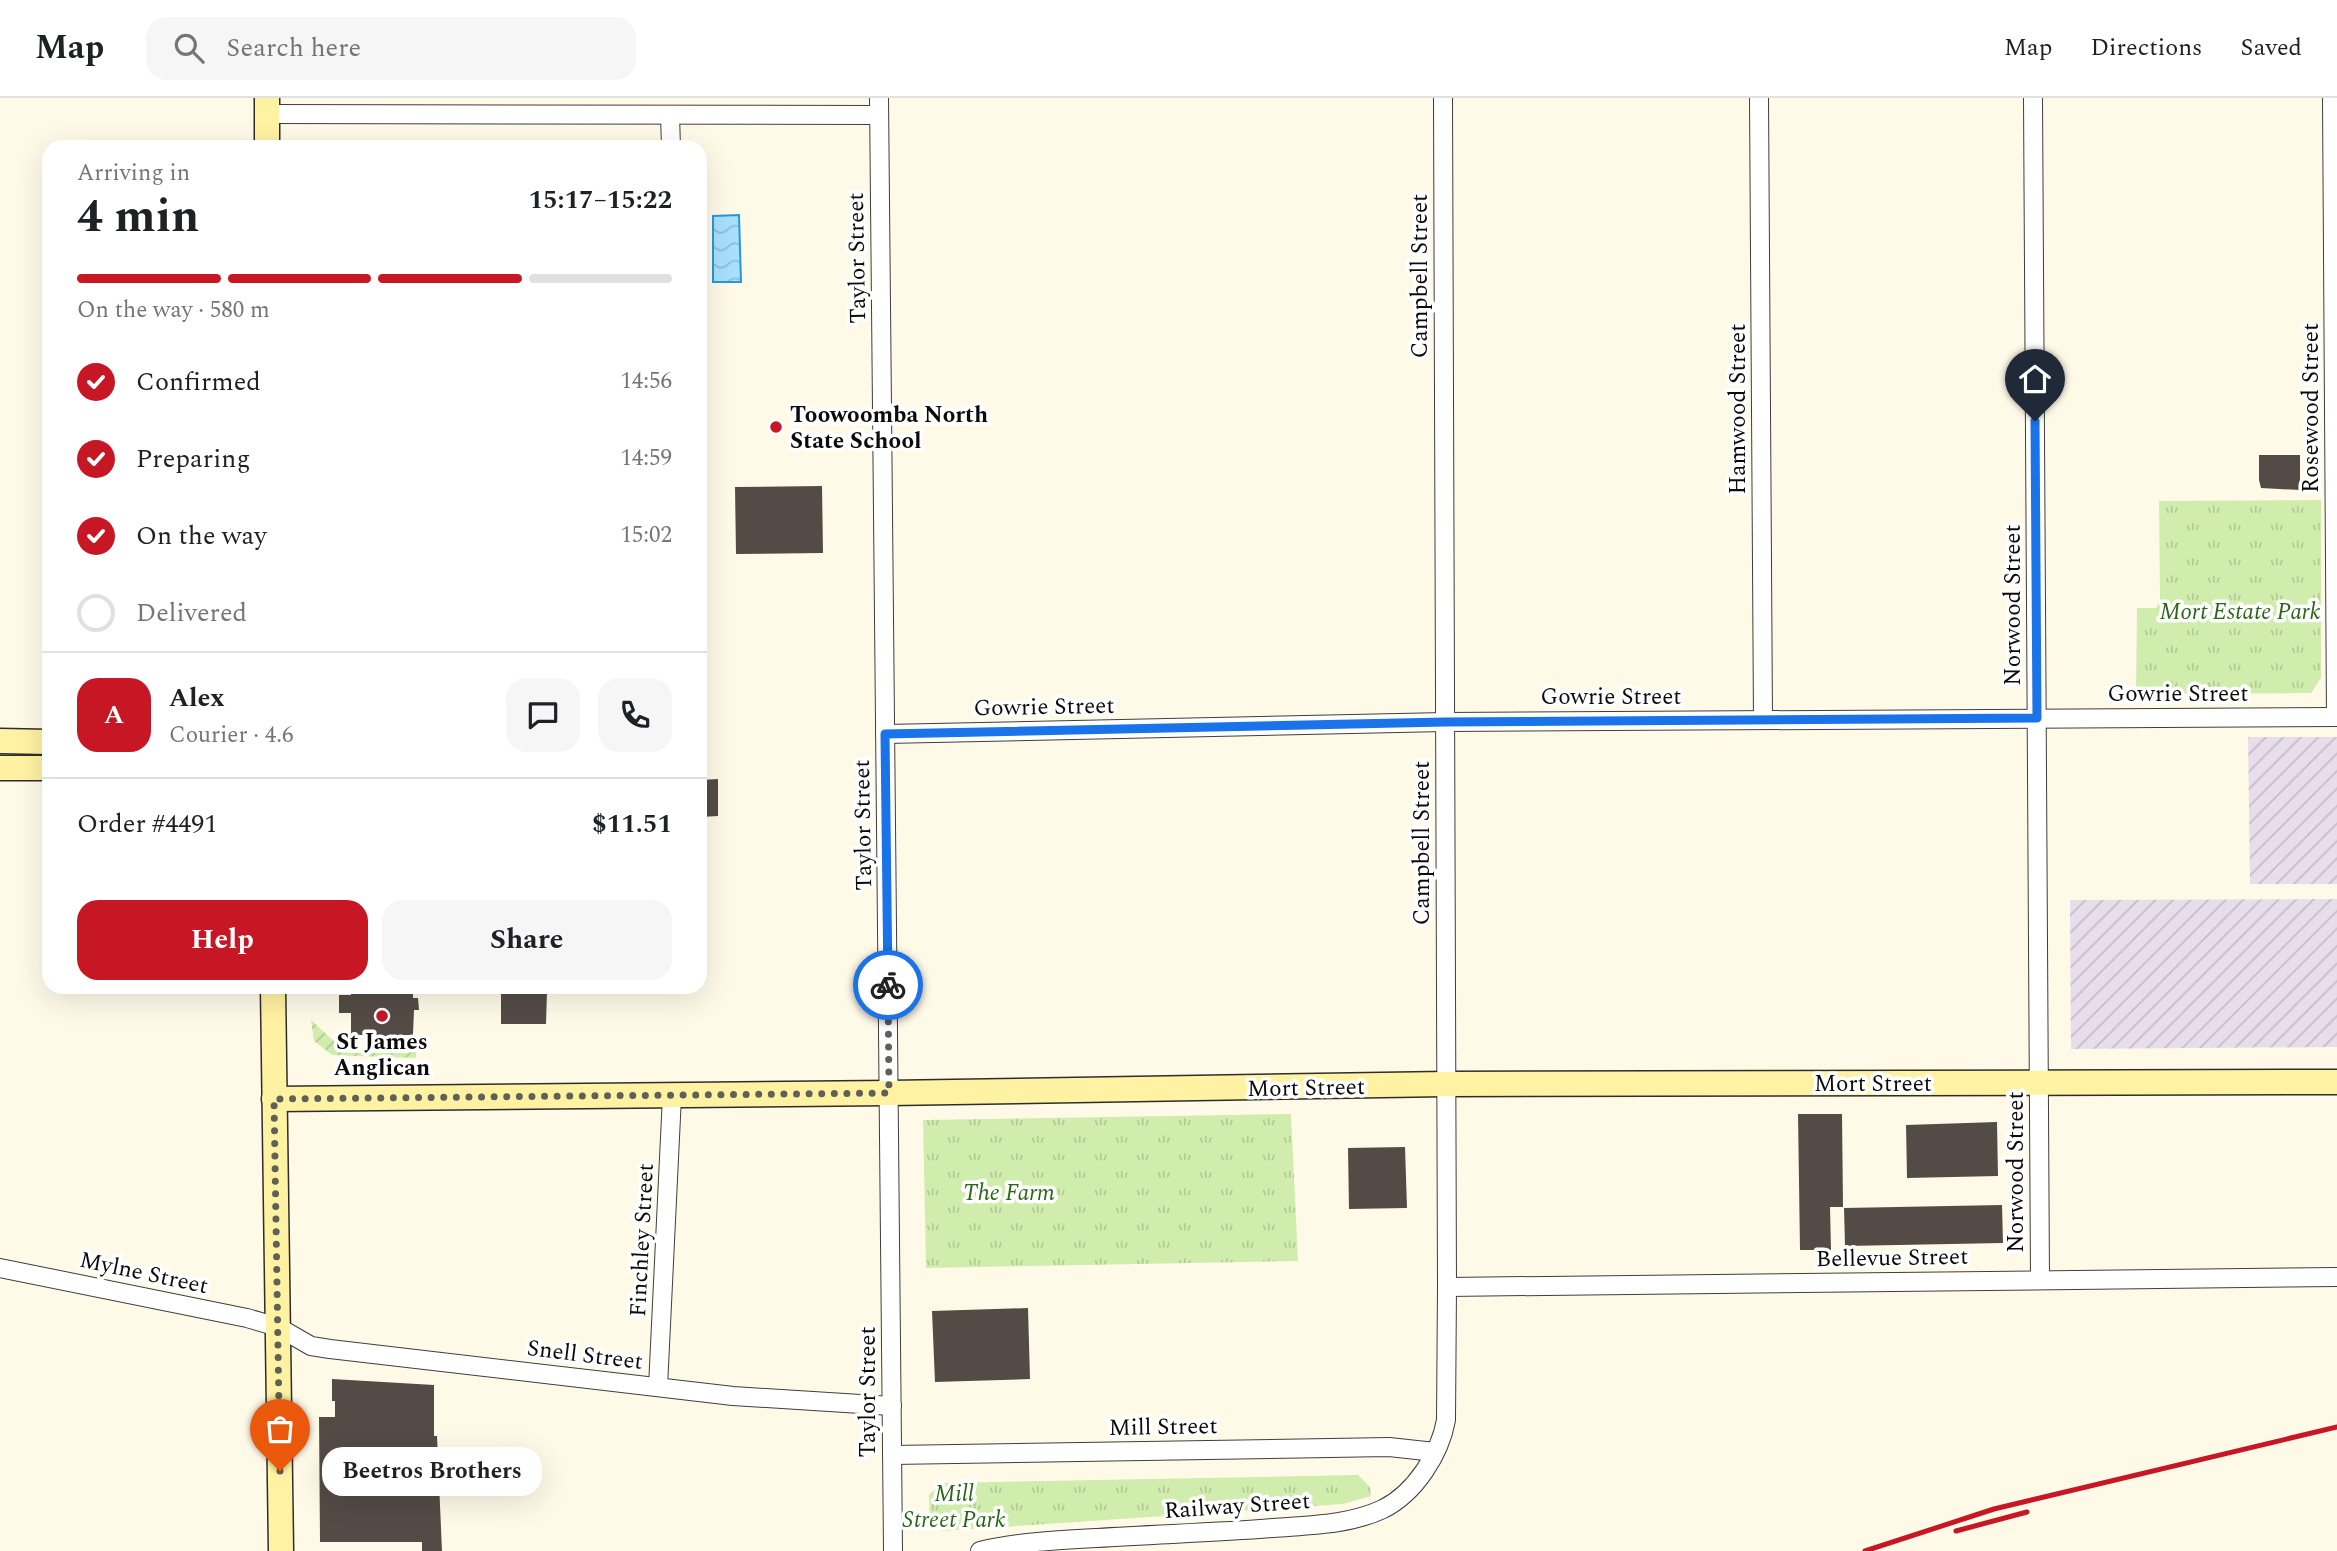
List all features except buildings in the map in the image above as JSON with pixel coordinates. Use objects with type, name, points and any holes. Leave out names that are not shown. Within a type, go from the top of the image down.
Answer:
[{"type":"street","name":"Campbell Street","points":[[1443,98],[1446,1420]]},
{"type":"street","name":"Hamwood Street","points":[[1759,98],[1763,720]]},
{"type":"street","name":"Norwood Street","points":[[2033,98],[2040,1280]]},
{"type":"street","name":"Rosewood Street","points":[[2333,98],[2337,717]]},
{"type":"street","points":[[267,140],[267,106],[670,115],[879,107]]},
{"type":"street","name":"Taylor Street","points":[[879,107],[893,1551]]},
{"type":"street","points":[[670,115],[671,140]]},
{"type":"street","name":"Gowrie Street","points":[[885,734],[1445,722],[2337,717]]},
{"type":"street","points":[[0,741],[42,742]]},
{"type":"street","points":[[0,768],[42,768]]},
{"type":"street","points":[[273,994],[281,1551]]},
{"type":"street","name":"Mort Street","points":[[274,1099],[1446,1084],[2337,1082]]},
{"type":"street","name":"Finchley Street","points":[[658,1387],[672,1096]]},
{"type":"street","name":"Mylne Street","points":[[0,1268],[247,1318],[278,1327]]},
{"type":"street","name":"Bellevue Street","points":[[1447,1287],[2337,1277]]},
{"type":"street","name":"Snell Street","points":[[278,1327],[312,1346],[330,1349],[733,1396],[892,1406]]},
{"type":"street","name":"Railway Street","points":[[980,1551],[1044,1541],[1254,1530],[1348,1521],[1386,1508],[1403,1495],[1423,1474],[1443,1436],[1446,1420]]},
{"type":"street","name":"Mill Street","points":[[892,1455],[1390,1447],[1435,1452]]},
{"type":"shaded area","points":[[2248,737],[2337,737],[2337,884],[2250,884]]},
{"type":"shaded area","points":[[2337,899],[2337,1047],[2071,1049],[2070,900]]},
{"type":"green space","name":"Mort Estate Park","points":[[2321,500],[2321,678],[2311,693],[2136,694],[2137,608],[2156,608],[2160,601],[2159,501]]},
{"type":"green space","points":[[311,1020],[347,1053],[409,1053],[416,1041],[416,1058],[332,1055],[314,1041]]},
{"type":"green space","name":"The Farm","points":[[1291,1114],[1298,1261],[926,1268],[923,1120]]},
{"type":"green space","name":"Mill Street Park","points":[[1358,1475],[1370,1487],[1371,1496],[1343,1504],[942,1531],[930,1522],[929,1495],[941,1483]]},
{"type":"water","points":[[739,215],[741,282],[713,282],[713,216]]},
{"type":"railway","points":[[1865,1551],[1994,1509],[2337,1427]]},
{"type":"railway","points":[[1956,1531],[2027,1512]]},
{"type":"way so far","points":[[280,1471],[274,1099],[889,1093],[888,985]]},
{"type":"place","name":"Toowoomba North State School","points":[[776,427]]},
{"type":"place","name":"St James Anglican","points":[[382,1016]]},
{"type":"place","name":"Beetros Brothers","points":[[280,1471]]},
{"type":"route","points":[[888,985],[885,734],[1445,722],[2037,718],[2035,421]]}]
